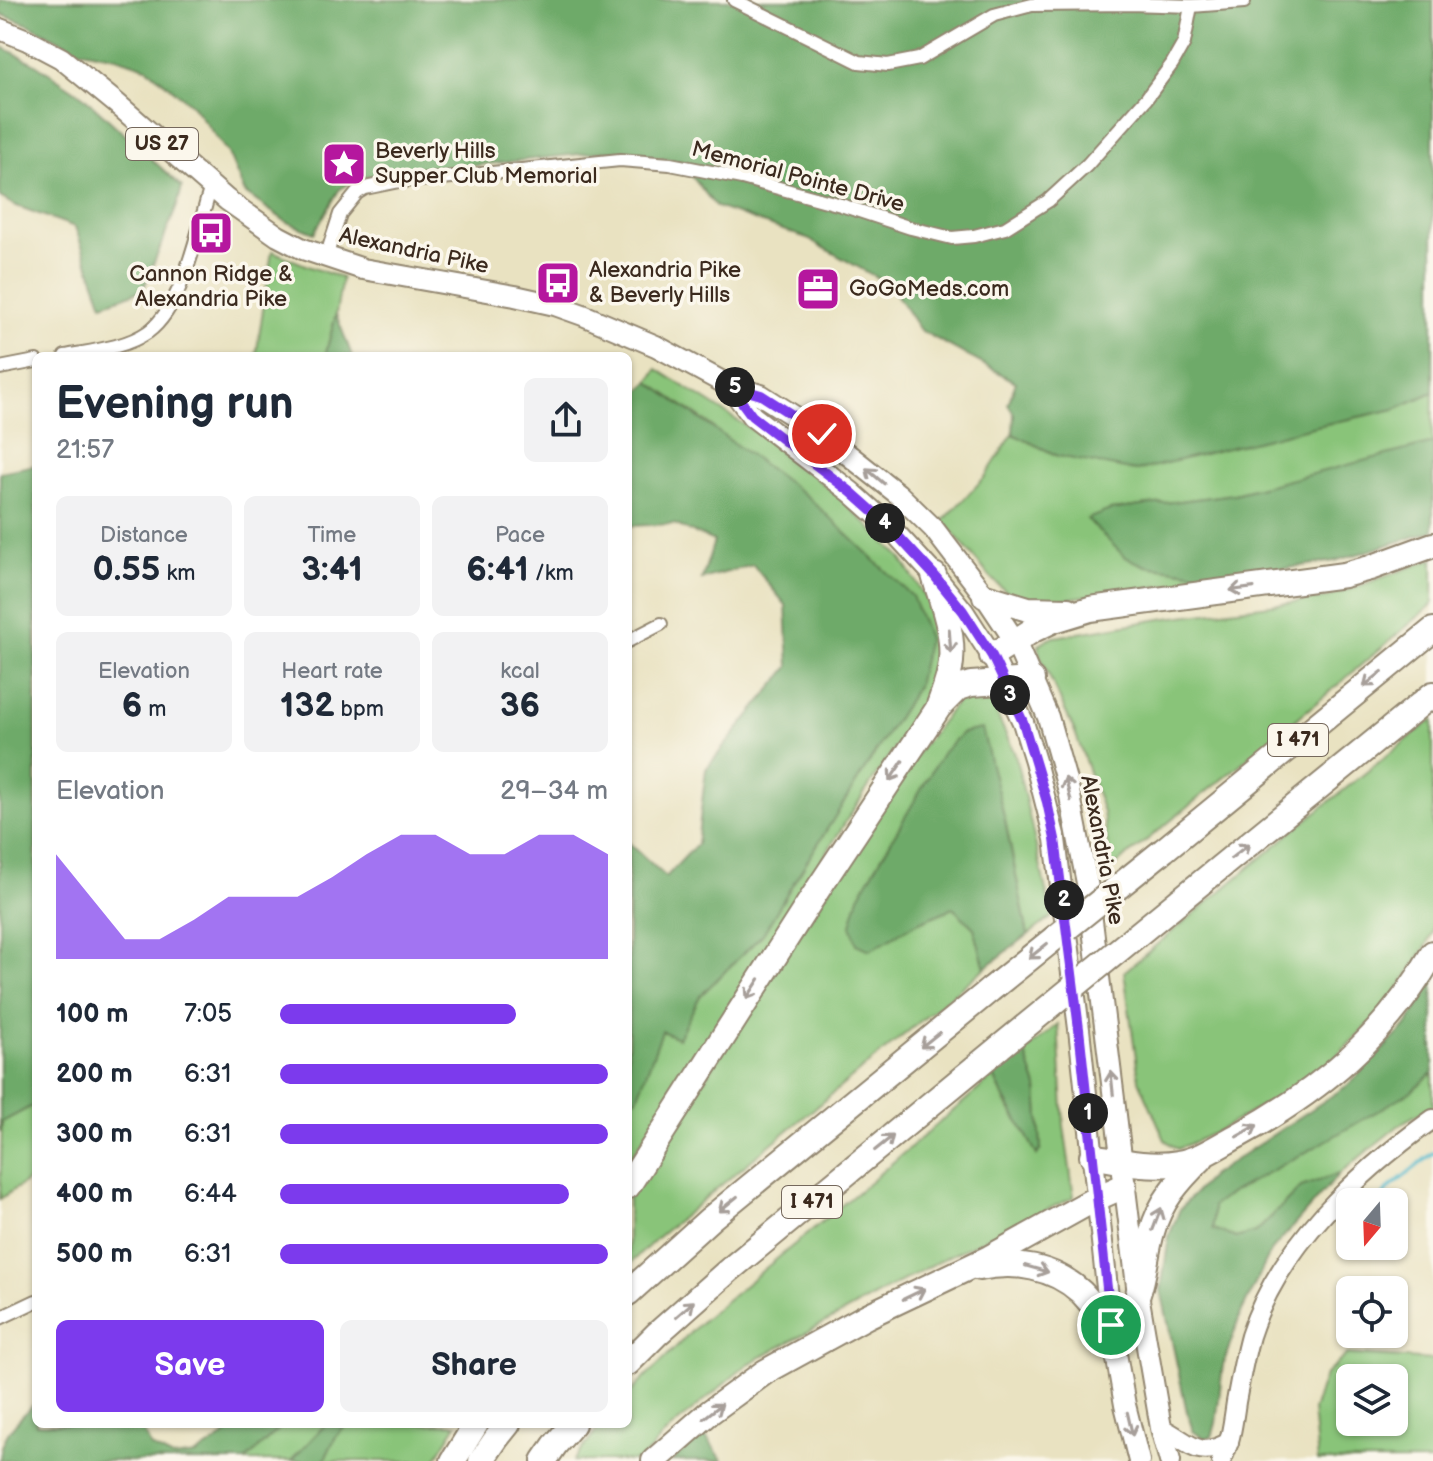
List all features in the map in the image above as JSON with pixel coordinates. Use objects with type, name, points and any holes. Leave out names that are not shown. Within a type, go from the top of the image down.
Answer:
[{"type":"highway","points":[[985,596],[1028,609],[1090,609],[1344,575],[1433,545]]},
{"type":"highway","points":[[934,575],[950,627],[952,647],[951,664],[939,707]]},
{"type":"highway","points":[[992,656],[1054,620],[1090,609]]},
{"type":"highway","name":"I 471","points":[[632,1289],[710,1219],[1433,630]]},
{"type":"highway","points":[[632,1180],[939,707],[958,688],[971,684],[1032,680]]},
{"type":"highway","name":"I 471","points":[[632,1359],[728,1271],[1433,694]]},
{"type":"highway","points":[[1092,1156],[1155,1166],[1182,1163],[1262,1122],[1335,1073],[1370,1039],[1392,1015],[1433,953]]},
{"type":"highway","points":[[1138,1294],[1144,1278],[1152,1230],[1163,1203],[1179,1180],[1209,1151]]},
{"type":"highway","points":[[654,1461],[710,1412],[765,1372],[867,1316],[989,1258],[1124,1186]]},
{"type":"highway","points":[[961,1271],[999,1264],[1029,1266],[1057,1276],[1080,1292],[1111,1325]]},
{"type":"highway","points":[[453,1461],[474,1428]]},
{"type":"highway","points":[[481,1461],[505,1428]]},
{"type":"highway","points":[[544,1461],[570,1428]]},
{"type":"main road","name":"Alexandria Pike","points":[[0,29],[61,58],[227,200],[278,236],[303,249],[363,269],[555,305],[656,346],[730,386],[761,395],[822,434],[933,528],[1015,641],[1048,717],[1069,791],[1084,865],[1106,1023],[1138,1294],[1161,1428],[1170,1461]]},
{"type":"main road","name":"Alexandria Pike","points":[[730,386],[752,416],[851,492],[887,524],[934,575],[963,611],[992,656],[1023,722],[1055,839],[1111,1325],[1125,1405],[1139,1461]]},
{"type":"main road","points":[[1223,1461],[1251,1336],[1265,1301],[1289,1259],[1315,1225],[1385,1155],[1433,1119]]},
{"type":"main road","points":[[1161,1428],[1190,1446],[1205,1451],[1218,1449],[1229,1442]]},
{"type":"street","points":[[734,0],[859,62],[888,65],[919,59],[994,15],[1032,5],[1191,6],[1244,2]]},
{"type":"street","name":"Memorial Pointe Drive","points":[[326,257],[340,214],[365,188],[399,181],[620,160],[670,164],[742,178],[952,238],[1005,228],[1048,201],[1087,165],[1146,99],[1184,43],[1191,6]]},
{"type":"street","points":[[83,352],[124,343],[145,334],[162,321],[174,299],[197,239],[211,186]]},
{"type":"street","points":[[0,368],[32,362]]},
{"type":"street","points":[[632,639],[661,624]]},
{"type":"street","points":[[0,1318],[32,1303]]},
{"type":"green space","points":[[0,0],[1433,0],[1433,392],[1395,409],[1136,471],[1058,456],[1013,434],[1014,414],[1008,404],[1016,382],[920,330],[890,285],[806,238],[716,207],[691,175],[686,162],[608,151],[358,178],[339,190],[314,233],[287,222],[245,193],[228,153],[192,105],[146,67],[77,49],[30,25],[0,14]]},
{"type":"green space","points":[[0,46],[34,63],[83,96],[182,187],[143,290],[103,304],[75,227],[0,197]]},
{"type":"green space","points":[[272,251],[342,278],[326,352],[257,352]]},
{"type":"green space","points":[[336,314],[350,352],[326,352]]},
{"type":"green space","points":[[657,369],[763,437],[836,494],[900,557],[935,612],[942,637],[942,668],[928,697],[632,1156],[632,1099],[637,1098],[662,1031],[678,1038],[700,996],[763,934],[917,686],[712,426],[649,382]]},
{"type":"green space","points":[[649,382],[808,497],[912,596],[928,638],[917,686],[763,934],[700,996],[678,1038],[662,1031],[637,1098],[632,1099],[632,846],[666,877],[697,844],[706,769],[789,667],[786,605],[753,565],[702,579],[714,541],[674,524],[632,526],[632,397]]},
{"type":"green space","points":[[1433,392],[1432,444],[1234,494],[1110,510],[1146,566],[1228,577],[1042,602],[1010,595],[992,579],[943,521],[985,477],[1013,434],[1058,456],[1312,427],[1395,409]]},
{"type":"green space","points":[[1433,443],[1433,531],[1335,561],[1228,577],[1146,566],[1125,557],[1087,519],[1110,510],[1234,494]]},
{"type":"green space","points":[[32,466],[32,1106],[2,1122],[0,1132],[0,472]]},
{"type":"green space","points":[[1433,559],[1433,604],[1111,869],[1103,812],[1075,732],[1040,656],[1038,645],[1049,638],[1167,618],[1326,598]]},
{"type":"green space","points":[[975,694],[991,702],[1015,754],[1052,917],[1028,935],[1005,820],[917,923],[953,908],[974,928],[985,968],[658,1237],[632,1262],[632,1191],[921,748],[956,703]]},
{"type":"green space","points":[[1433,719],[1433,932],[1427,945],[1387,1007],[1318,1074],[1216,1132],[1178,1149],[1165,1140],[1139,1080],[1124,972]]},
{"type":"green space","points":[[982,729],[1005,820],[1028,935],[985,968],[974,928],[953,908],[917,923],[870,950],[857,944],[851,925],[859,896],[943,752],[962,733]]},
{"type":"green space","points":[[1433,981],[1433,1072],[1412,1091],[1234,1191],[1213,1206],[1213,1229],[1236,1238],[1256,1232],[1301,1187],[1340,1173],[1271,1251],[1241,1313],[1223,1365],[1212,1437],[1204,1439],[1193,1431],[1187,1412],[1161,1290],[1169,1236],[1180,1209],[1211,1176],[1348,1085],[1407,1025]]},
{"type":"green space","points":[[1058,1024],[1064,1126],[1074,1197],[943,1259],[748,1364],[669,1430],[639,1461],[574,1461],[598,1428],[632,1428],[632,1391],[704,1319],[994,1076],[1037,1155],[1041,1149],[1037,1087],[1025,1052]]},
{"type":"green space","points":[[1025,1052],[1037,1087],[1041,1149],[1037,1155],[994,1076]]},
{"type":"green space","points":[[1433,1072],[1433,1106],[1403,1122],[1340,1173],[1301,1187],[1256,1232],[1236,1238],[1213,1229],[1213,1205],[1390,1103]]},
{"type":"green space","points":[[32,1106],[32,1178],[0,1199],[2,1122]]},
{"type":"green space","points":[[1347,1354],[1433,1360],[1433,1461],[1318,1461],[1313,1410],[1325,1375],[1336,1364],[1336,1436],[1408,1436],[1408,1364],[1337,1364]]},
{"type":"green space","points":[[32,1406],[32,1428],[142,1428],[151,1447],[173,1458],[196,1455],[226,1435],[230,1428],[280,1428],[245,1461],[0,1461],[3,1443],[17,1421]]},
{"type":"green space","points":[[280,1428],[322,1428],[291,1461],[245,1461]]},
{"type":"green space","points":[[322,1428],[344,1428],[324,1461],[291,1461]]},
{"type":"green space","points":[[344,1428],[455,1428],[434,1461],[324,1461]]},
{"type":"green space","points":[[704,1434],[723,1461],[672,1461]]},
{"type":"waterway","points":[[1389,1188],[1433,1153]]},
{"type":"place","name":"Beverly Hills Supper Club Memorial","points":[[344,164]]},
{"type":"place","name":"Cannon Ridge & Alexandria Pike","points":[[211,233]]},
{"type":"place","name":"Alexandria Pike & Beverly Hills","points":[[558,283]]},
{"type":"place","name":"GoGoMeds.com","points":[[818,289]]},
{"type":"route","points":[[822,434],[761,395],[730,386],[752,416],[851,492],[887,524],[934,575],[963,611],[992,656],[1023,722],[1047,802],[1062,882],[1111,1325]]}]
